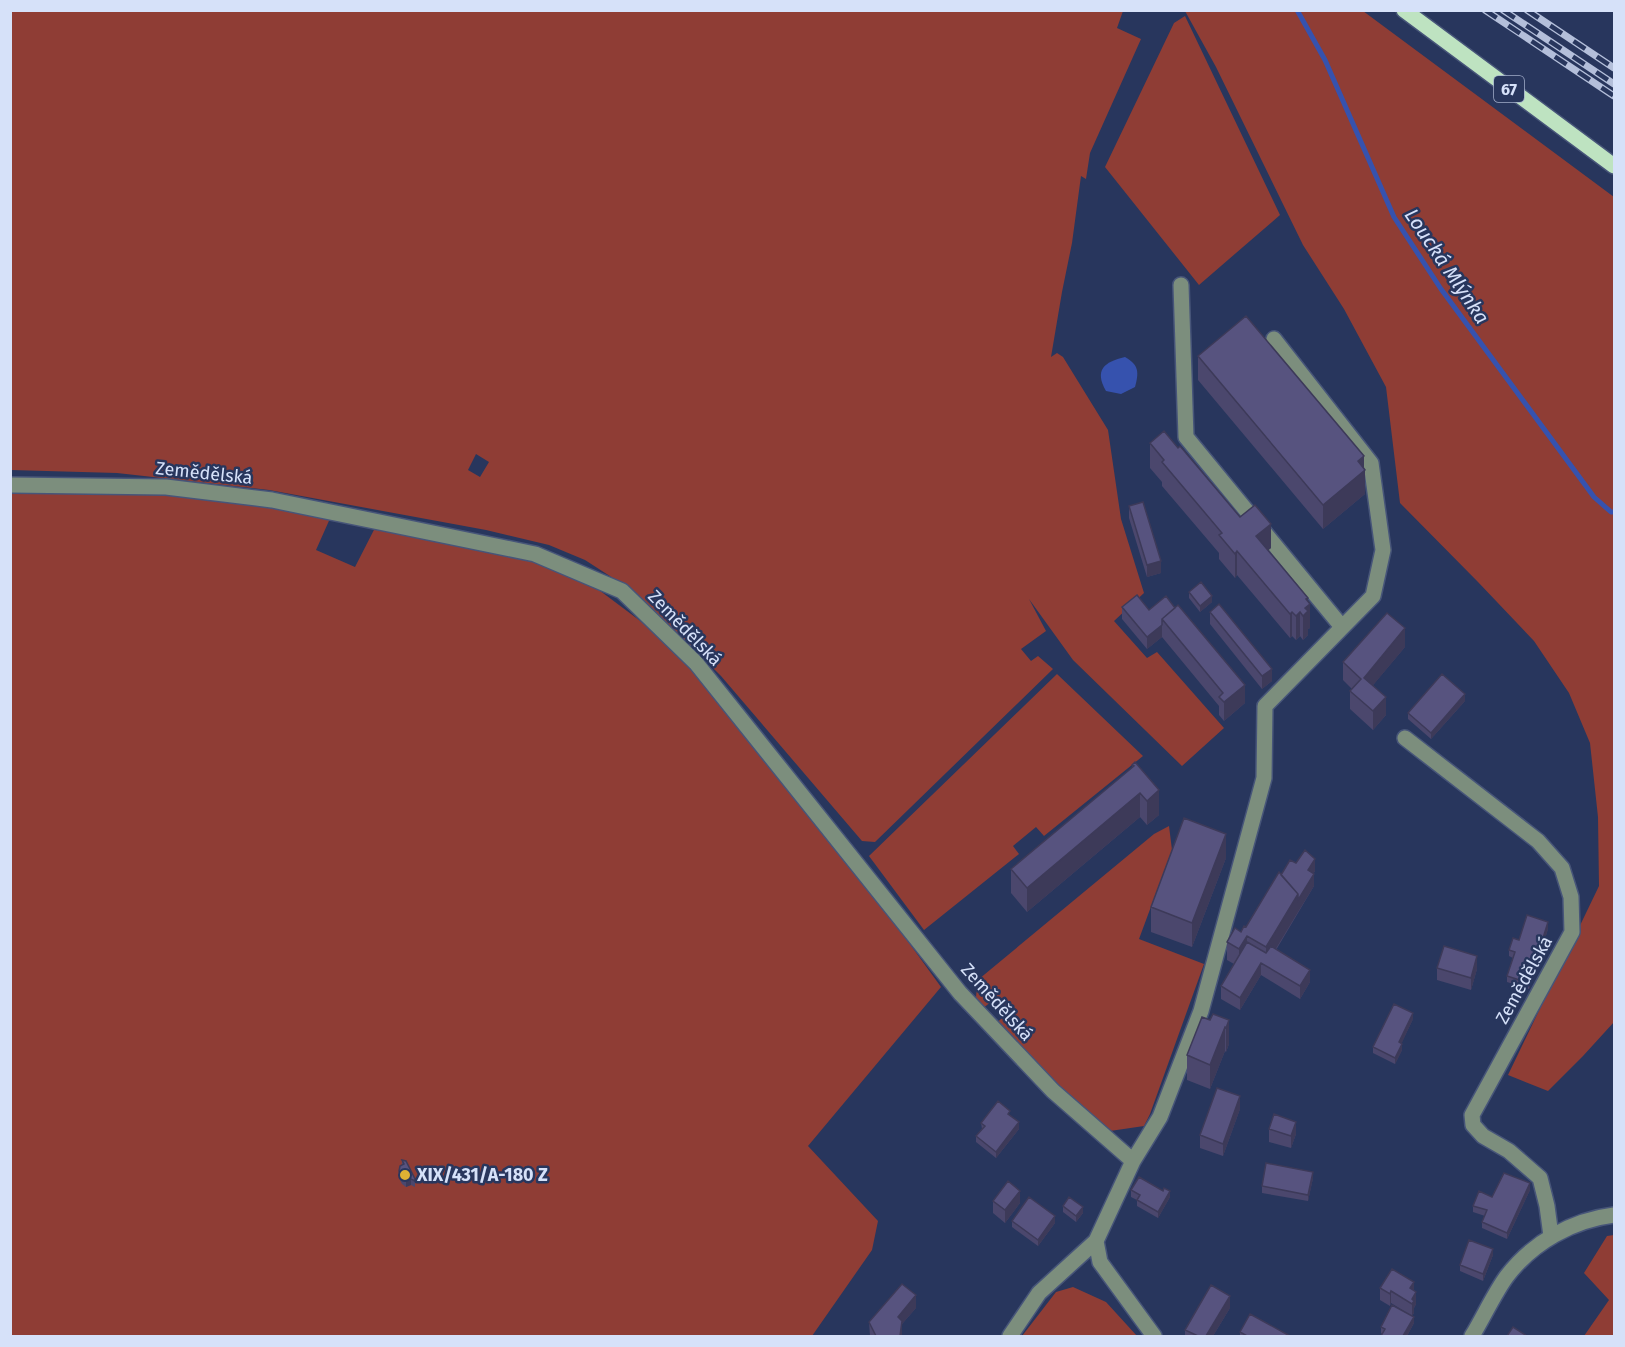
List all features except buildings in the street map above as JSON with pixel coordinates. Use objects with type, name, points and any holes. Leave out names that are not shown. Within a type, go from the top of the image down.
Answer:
[{"type":"main road","name":"67","points":[[1404,10],[1614,166]]},
{"type":"street","points":[[1181,285],[1186,437],[1342,627]]},
{"type":"street","points":[[1010,1336],[1039,1293],[1096,1240],[1133,1161],[1160,1117],[1201,1011],[1264,778],[1265,706],[1373,596],[1383,550],[1371,463],[1274,339]]},
{"type":"street","name":"Zemědělská","points":[[10,485],[166,487],[272,500],[535,554],[622,591],[696,663],[960,993],[1053,1091],[1133,1161]]},
{"type":"street","name":"Zemědělská","points":[[1405,738],[1538,841],[1562,868],[1570,897],[1572,932],[1472,1115],[1473,1125],[1483,1136],[1509,1151],[1540,1178],[1551,1236]]},
{"type":"street","points":[[1472,1336],[1507,1276],[1530,1252],[1551,1236],[1597,1218],[1614,1215]]},
{"type":"street","points":[[1096,1240],[1100,1262],[1154,1336]]},
{"type":"shaded area","points":[[10,11],[1123,11],[1117,28],[1141,39],[1090,153],[1086,179],[1081,176],[1072,243],[1051,357],[1057,353],[1063,357],[1108,430],[1121,519],[1144,593],[1114,621],[1147,658],[1157,652],[1224,728],[1182,766],[1073,660],[1029,599],[1046,631],[1021,649],[1031,661],[1038,656],[1053,669],[875,842],[862,841],[721,676],[654,612],[616,580],[585,560],[549,545],[486,530],[269,490],[117,473],[11,470]],"holes":[[[476,454],[489,462],[480,477],[468,470]]]},
{"type":"shaded area","points":[[1185,11],[1363,11],[1614,197],[1614,1022],[1548,1091],[1508,1075],[1599,886],[1598,817],[1590,743],[1569,693],[1534,641],[1400,503],[1386,387],[1344,309],[1303,245],[1216,67]]},
{"type":"shaded area","points":[[1185,16],[1280,215],[1199,285],[1105,167],[1174,23]]},
{"type":"shaded area","points":[[10,485],[111,489],[250,502],[332,514],[316,550],[355,567],[378,522],[540,560],[591,584],[655,632],[724,701],[820,820],[941,987],[808,1146],[878,1221],[872,1250],[812,1336],[11,1336]]},
{"type":"shaded area","points":[[1057,674],[1143,756],[1044,836],[1036,827],[1013,846],[1019,854],[924,930],[869,856]]},
{"type":"shaded area","points":[[1169,826],[1172,850],[1139,939],[1204,964],[1144,1126],[1110,1131],[1024,1054],[996,1023],[1010,1012],[997,997],[982,1009],[976,997],[978,978],[1154,834]]},
{"type":"shaded area","points":[[1614,1235],[1614,1336],[1584,1336],[1609,1300],[1584,1273],[1607,1236]]},
{"type":"shaded area","points":[[1073,1287],[1106,1302],[1137,1336],[1022,1336],[1056,1292]]},
{"type":"water","points":[[1125,357],[1137,369],[1135,387],[1121,394],[1106,391],[1101,378],[1103,368],[1111,361]]},
{"type":"waterway","name":"Loucká Mlýnka","points":[[1297,10],[1325,60],[1394,217],[1441,289],[1594,497],[1614,512]]},
{"type":"railway","points":[[1485,10],[1614,96]]},
{"type":"railway","points":[[1503,10],[1614,84]]},
{"type":"railway","points":[[1527,10],[1614,68]]},
{"type":"place","name":"XIX/431/A-180 Z","points":[[405,1175]]}]
